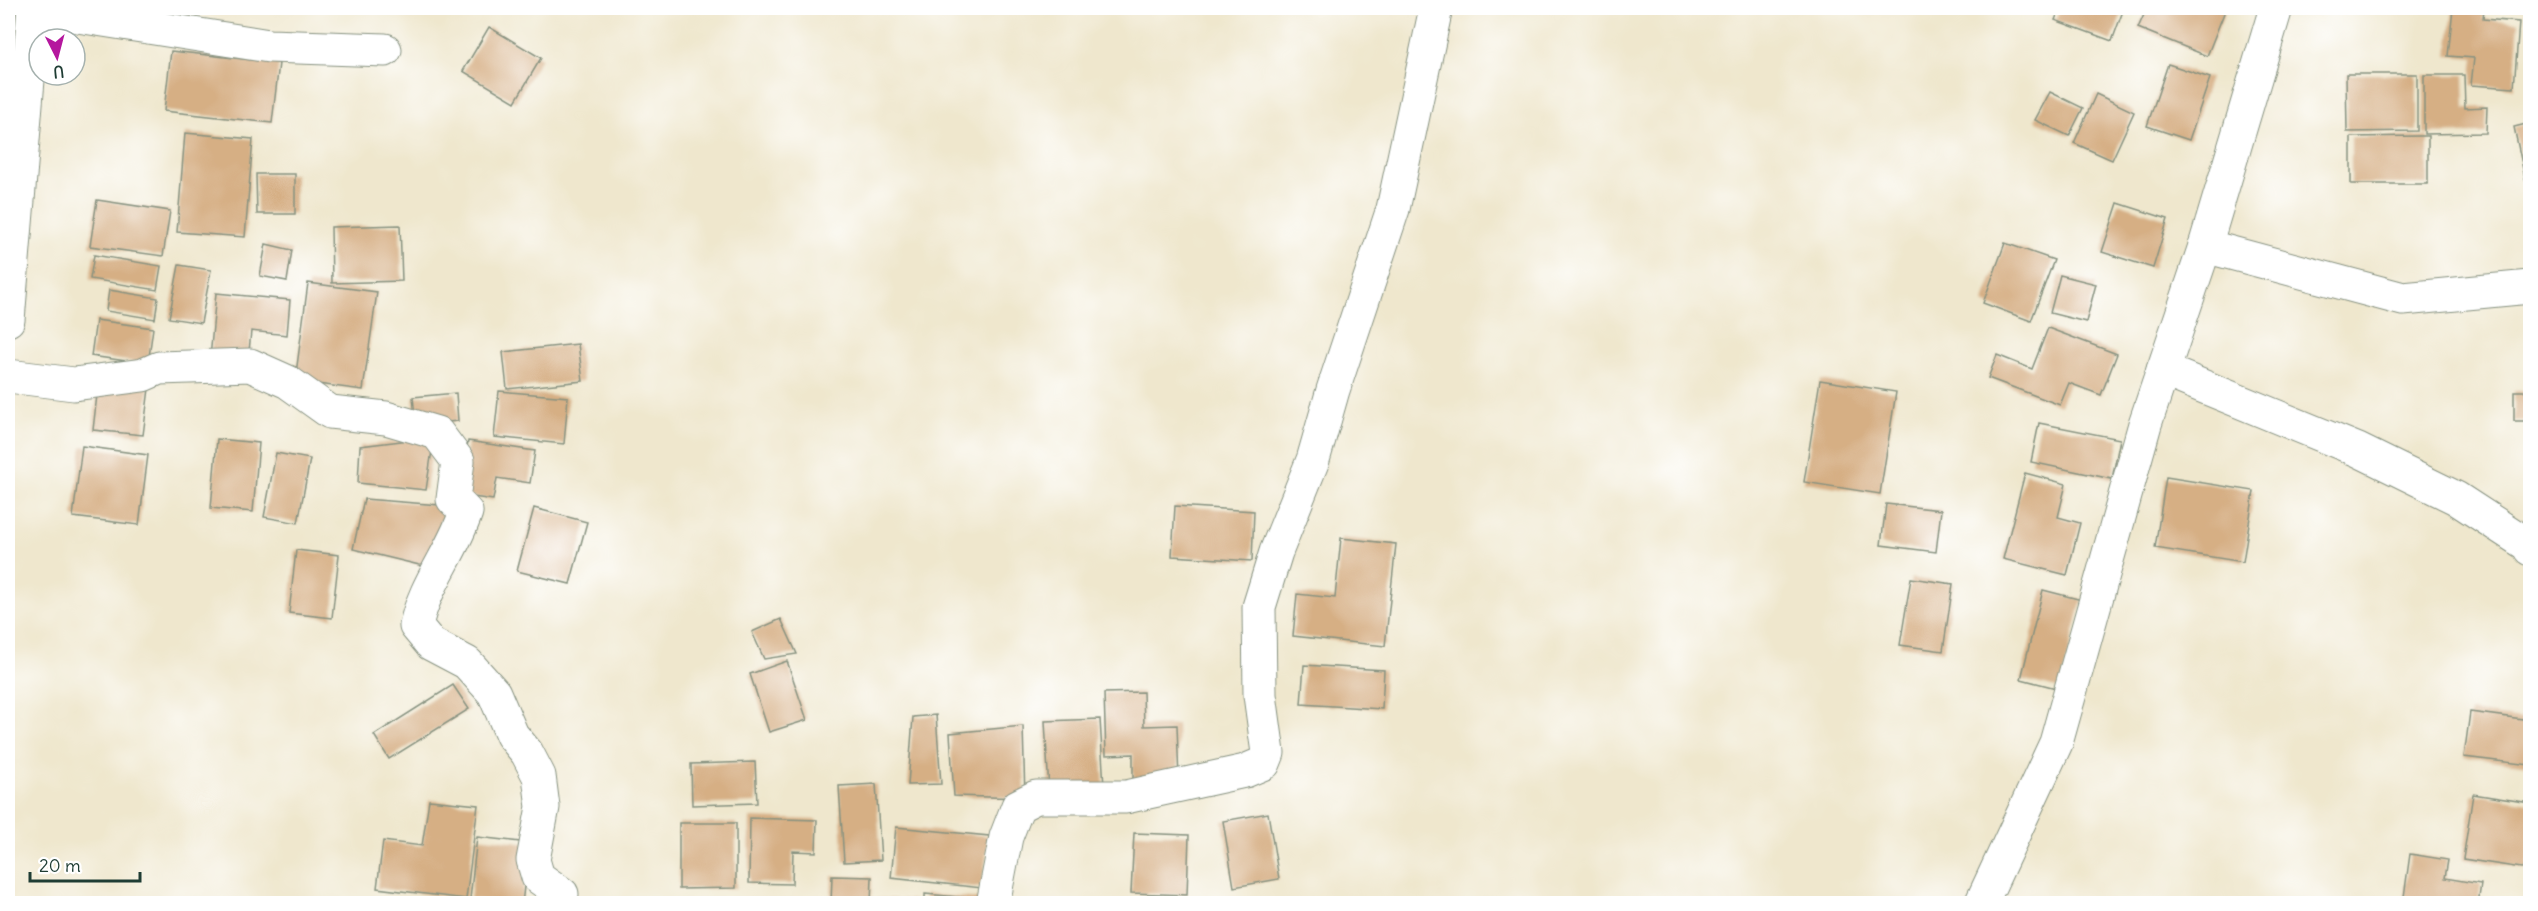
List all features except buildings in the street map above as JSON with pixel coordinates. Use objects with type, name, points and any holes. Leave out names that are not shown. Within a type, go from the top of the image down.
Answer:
[{"type":"street","points":[[8,320],[34,8],[268,46],[385,50]]},
{"type":"street","points":[[993,903],[1006,837],[1017,806],[1036,797],[1125,797],[1245,771],[1264,762],[1268,757],[1268,736],[1260,695],[1259,607],[1276,552],[1313,460],[1333,390],[1393,209],[1436,8]]},
{"type":"street","points":[[1981,903],[2056,744],[2145,424],[2205,246],[2276,8]]},
{"type":"street","points":[[2205,246],[2403,299],[2530,287]]},
{"type":"street","points":[[8,376],[74,384],[144,375],[159,368],[250,366],[288,382],[330,412],[386,418],[436,433],[458,461],[453,499],[466,512],[459,532],[420,604],[416,626],[430,645],[467,663],[494,693],[512,735],[527,753],[539,776],[543,807],[533,860],[538,877],[562,894],[559,903]]},
{"type":"street","points":[[2163,370],[2358,450],[2456,498],[2528,545],[2530,549]]}]
